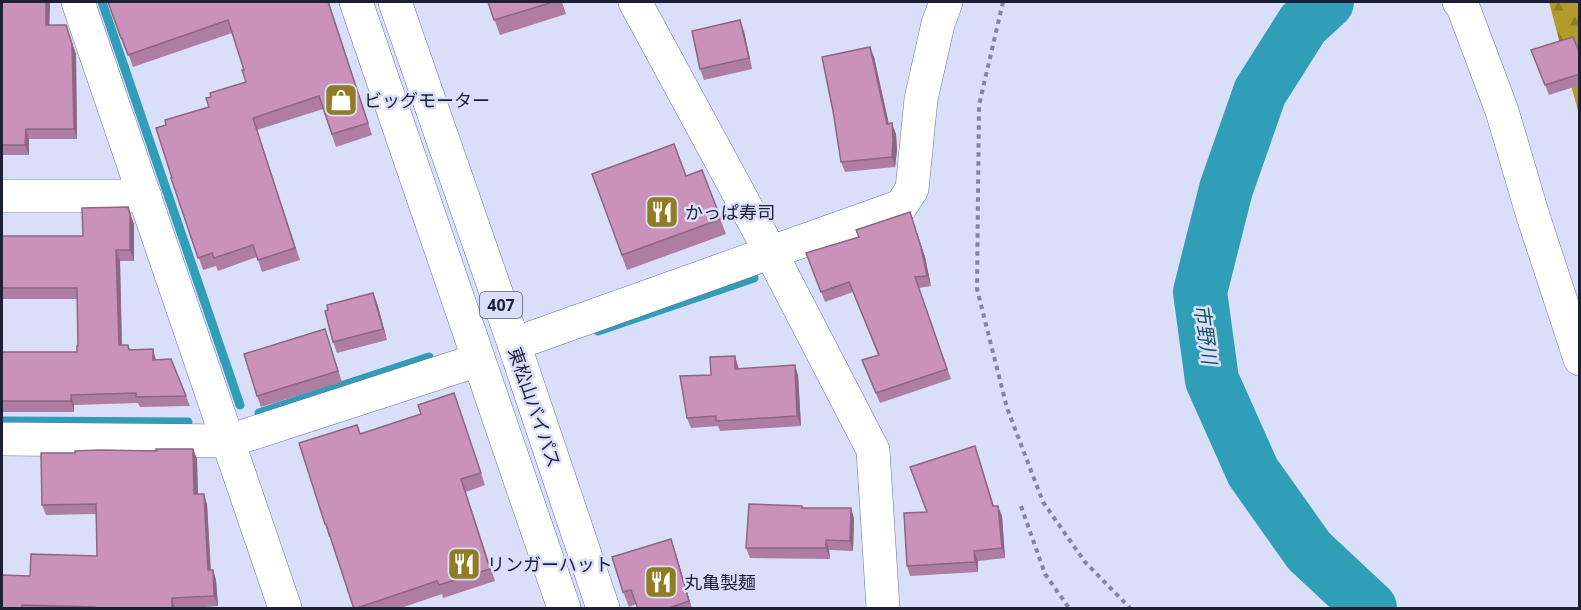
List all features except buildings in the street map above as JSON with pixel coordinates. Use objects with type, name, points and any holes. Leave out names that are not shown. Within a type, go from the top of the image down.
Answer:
[{"type":"main road","points":[[78,2],[285,609]]},
{"type":"main road","name":"407","points":[[356,2],[564,609]]},
{"type":"main road","name":"東松山バイパス","points":[[395,2],[603,609]]},
{"type":"main road","points":[[635,2],[771,253],[873,450],[883,609]]},
{"type":"main road","points":[[514,344],[901,206],[912,189],[921,99],[938,24],[946,2]]},
{"type":"main road","points":[[1464,4],[1502,111],[1536,227],[1580,358]]},
{"type":"main road","points":[[2,196],[145,196]]},
{"type":"main road","points":[[2,440],[229,441],[478,360]]},
{"type":"path","points":[[1003,2],[979,105],[977,290],[1007,408],[1043,502],[1085,562],[1130,609]]},
{"type":"path","points":[[1021,506],[1045,574],[1069,609]]},
{"type":"green space","points":[[1549,2],[1579,2],[1579,115]]},
{"type":"waterway","points":[[102,2],[240,405]]},
{"type":"waterway","points":[[1297,2],[1303,24]]},
{"type":"waterway","name":"市野川","points":[[1327,2],[1303,24],[1260,92],[1226,189],[1200,292],[1212,380],[1253,472],[1309,551],[1370,608]]},
{"type":"waterway","points":[[598,331],[754,278]]},
{"type":"waterway","points":[[259,413],[429,357]]},
{"type":"waterway","points":[[2,421],[188,422]]},
{"type":"place","name":"ビッグモーター","points":[[341,100]]},
{"type":"place","name":"かっぱ寿司","points":[[662,212]]},
{"type":"place","name":"リンガーハット","points":[[464,564]]},
{"type":"place","name":"丸亀製麺","points":[[661,582]]}]
